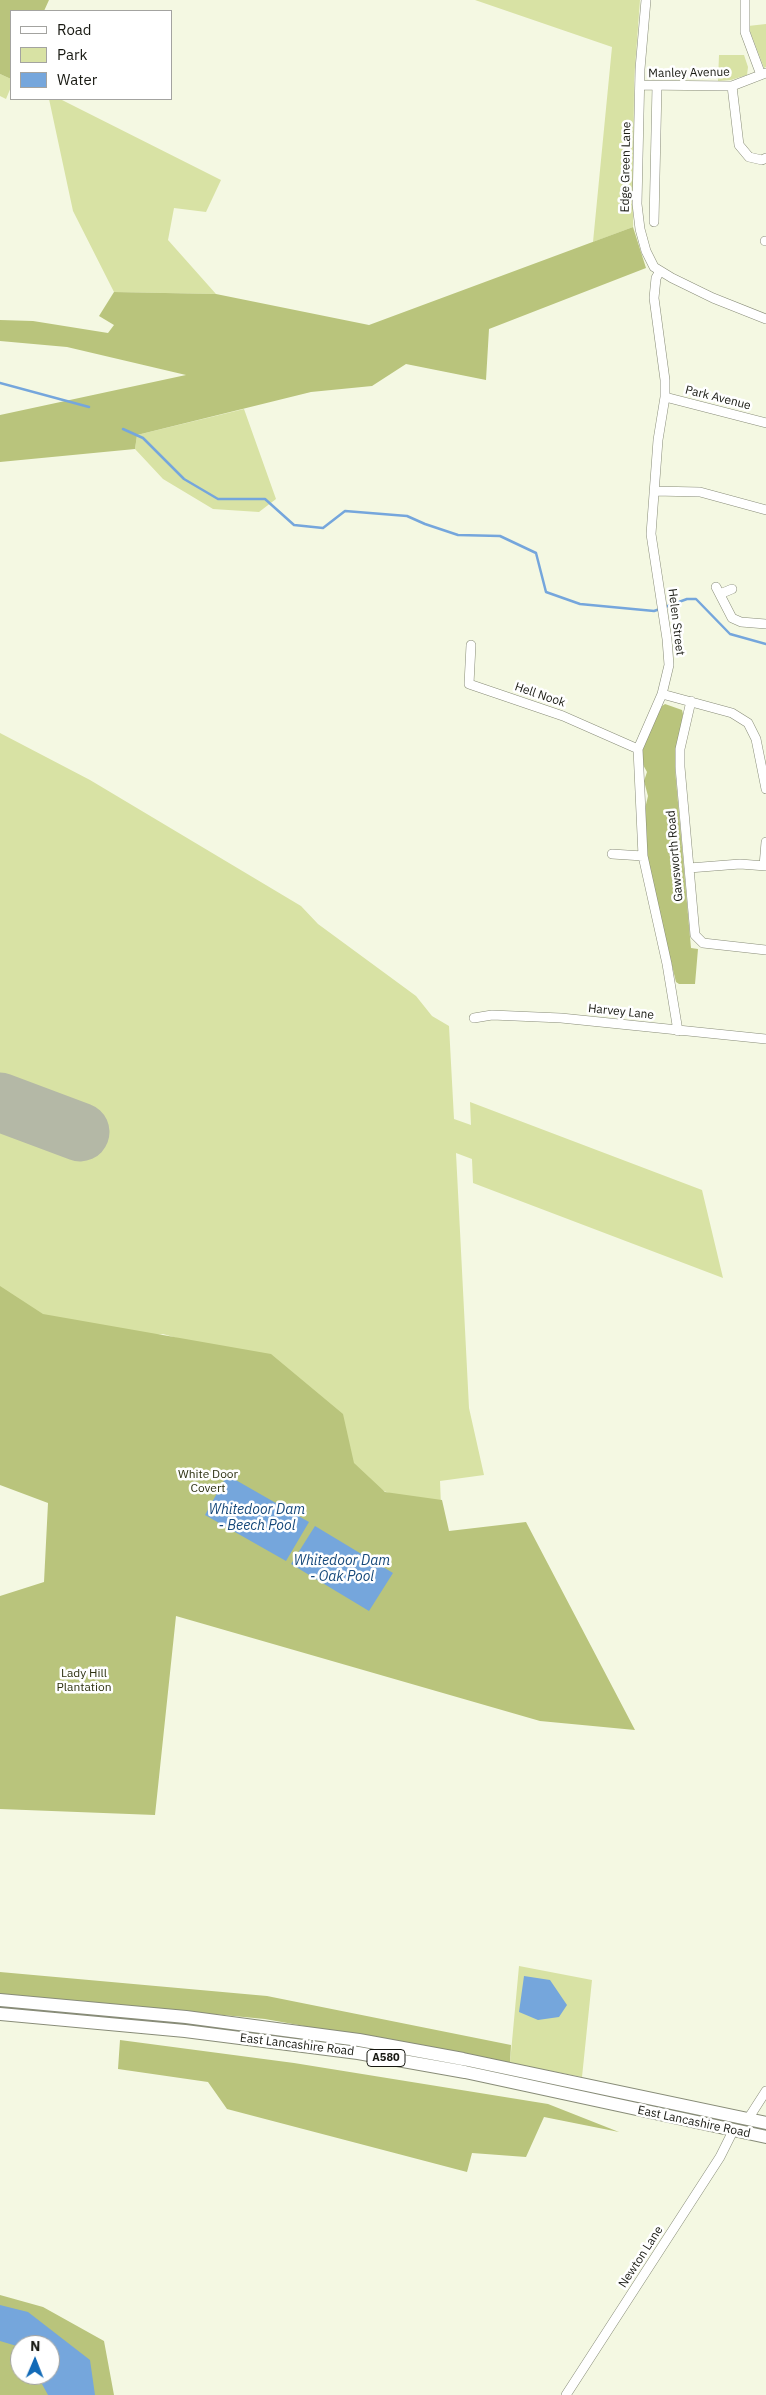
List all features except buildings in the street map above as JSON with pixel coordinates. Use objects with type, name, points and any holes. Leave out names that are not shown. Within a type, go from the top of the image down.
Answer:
[{"type":"highway","name":"East Lancashire Road","points":[[0,2000],[186,2017],[359,2040],[766,2122]]},
{"type":"highway","name":"East Lancashire Road","points":[[0,2014],[185,2031],[358,2053],[465,2072],[766,2137]]},
{"type":"street","name":"Edge Green Lane","points":[[646,0],[640,86],[638,216],[648,256],[654,267],[660,271],[713,298],[766,319]]},
{"type":"street","points":[[745,0],[746,32],[764,74]]},
{"type":"street","name":"Manley Avenue","points":[[640,86],[732,86],[764,74]]},
{"type":"street","points":[[654,222],[657,86]]},
{"type":"street","points":[[732,86],[739,145],[749,158],[762,160],[766,158]]},
{"type":"street","name":"Helen Street","points":[[660,271],[656,278],[654,298],[665,380],[665,397],[651,534],[663,608],[669,665],[662,694],[638,749],[643,856],[667,964],[678,1031]]},
{"type":"street","name":"Park Avenue","points":[[665,397],[766,423]]},
{"type":"street","points":[[654,491],[700,492],[766,510]]},
{"type":"street","points":[[732,589],[718,591],[732,618],[741,622],[766,624]]},
{"type":"street","name":"Hell Nook","points":[[471,644],[469,684],[563,716],[638,749]]},
{"type":"street","points":[[662,694],[732,713],[748,723],[756,739],[766,787]]},
{"type":"street","name":"Gawsworth Road","points":[[691,701],[680,749],[680,767],[695,935],[698,941],[703,943],[766,950]]},
{"type":"street","points":[[689,868],[740,864],[765,866],[766,842]]},
{"type":"street","points":[[612,854],[643,856]]},
{"type":"street","name":"Harvey Lane","points":[[474,1018],[492,1015],[561,1018],[766,1039]]},
{"type":"street","points":[[748,2119],[766,2091]]},
{"type":"street","name":"Newton Lane","points":[[566,2395],[720,2157],[733,2131]]},
{"type":"green space","points":[[0,0],[49,0],[44,10],[10,10],[10,79],[0,74]]},
{"type":"green space","points":[[475,0],[640,0],[634,81],[633,227],[593,242],[612,47]]},
{"type":"green space","points":[[766,24],[766,67],[764,68],[748,26]]},
{"type":"green space","points":[[719,55],[744,55],[748,67],[747,75],[731,80],[718,81]]},
{"type":"green space","points":[[0,74],[10,79],[10,89],[6,99],[0,96]]},
{"type":"green space","points":[[49,100],[62,100],[221,180],[206,212],[174,208],[168,240],[216,294],[114,292],[73,211]]},
{"type":"green space","points":[[633,227],[646,268],[489,329],[486,380],[406,364],[372,386],[311,392],[137,435],[135,449],[0,462],[0,415],[186,375],[67,347],[0,341],[0,320],[33,321],[108,333],[114,325],[99,316],[114,292],[216,294],[369,325]]},
{"type":"green space","points":[[244,409],[276,499],[259,512],[213,509],[163,479],[135,449],[137,435]]},
{"type":"green space","points":[[665,704],[682,710],[683,714],[675,769],[691,948],[698,949],[695,984],[679,984],[676,982],[645,855],[644,813],[648,796],[644,781],[647,772],[642,763],[641,749],[662,706]]},
{"type":"green space","points":[[0,733],[90,780],[301,906],[318,924],[416,996],[432,1016],[449,1026],[454,1119],[471,1125],[470,1102],[702,1190],[723,1278],[473,1183],[472,1159],[456,1153],[469,1408],[484,1475],[440,1481],[441,1506],[401,1498],[367,1484],[194,1343],[163,1334],[111,1341],[0,1318]]},
{"type":"green space","name":"White Door Covert","points":[[0,1286],[43,1314],[271,1354],[343,1414],[354,1463],[385,1492],[442,1500],[449,1531],[526,1522],[635,1730],[540,1721],[176,1616],[155,1815],[0,1809],[0,1596],[44,1582],[48,1503],[0,1485]]},
{"type":"green space","points":[[519,1966],[592,1980],[582,2077],[510,2063]]},
{"type":"green space","points":[[0,1972],[267,1996],[511,2045],[510,2063],[265,2019],[0,1994]]},
{"type":"green space","points":[[120,2040],[294,2063],[548,2104],[619,2132],[544,2117],[526,2157],[472,2153],[467,2172],[227,2109],[208,2082],[118,2069]]},
{"type":"green space","points":[[0,2295],[43,2307],[104,2341],[114,2395],[0,2395]]},
{"type":"water","name":"Whitedoor Dam - Beech Pool","points":[[227,1475],[309,1522],[286,1561],[205,1515]]},
{"type":"water","name":"Whitedoor Dam - Oak Pool","points":[[315,1526],[393,1573],[369,1611],[291,1564]]},
{"type":"water","points":[[524,1976],[550,1980],[567,2005],[559,2017],[538,2020],[519,2012]]},
{"type":"water","points":[[0,2305],[28,2312],[58,2335],[10,2335],[10,2344],[0,2341]]},
{"type":"water","points":[[60,2337],[90,2360],[95,2395],[48,2395],[42,2385],[60,2385]]},
{"type":"waterway","points":[[0,383],[89,407]]},
{"type":"waterway","points":[[123,429],[143,438],[184,479],[218,499],[265,499],[294,525],[323,528],[345,511],[407,516],[458,535],[500,536],[536,553],[546,592],[580,604],[654,611],[660,609]]},
{"type":"waterway","points":[[665,607],[687,599],[696,599],[730,634],[766,644]]},
{"type":"runway","points":[[0,1102],[80,1132]]},
{"type":"park label","name":"Lady Hill Plantation","points":[[84,1681]]}]
